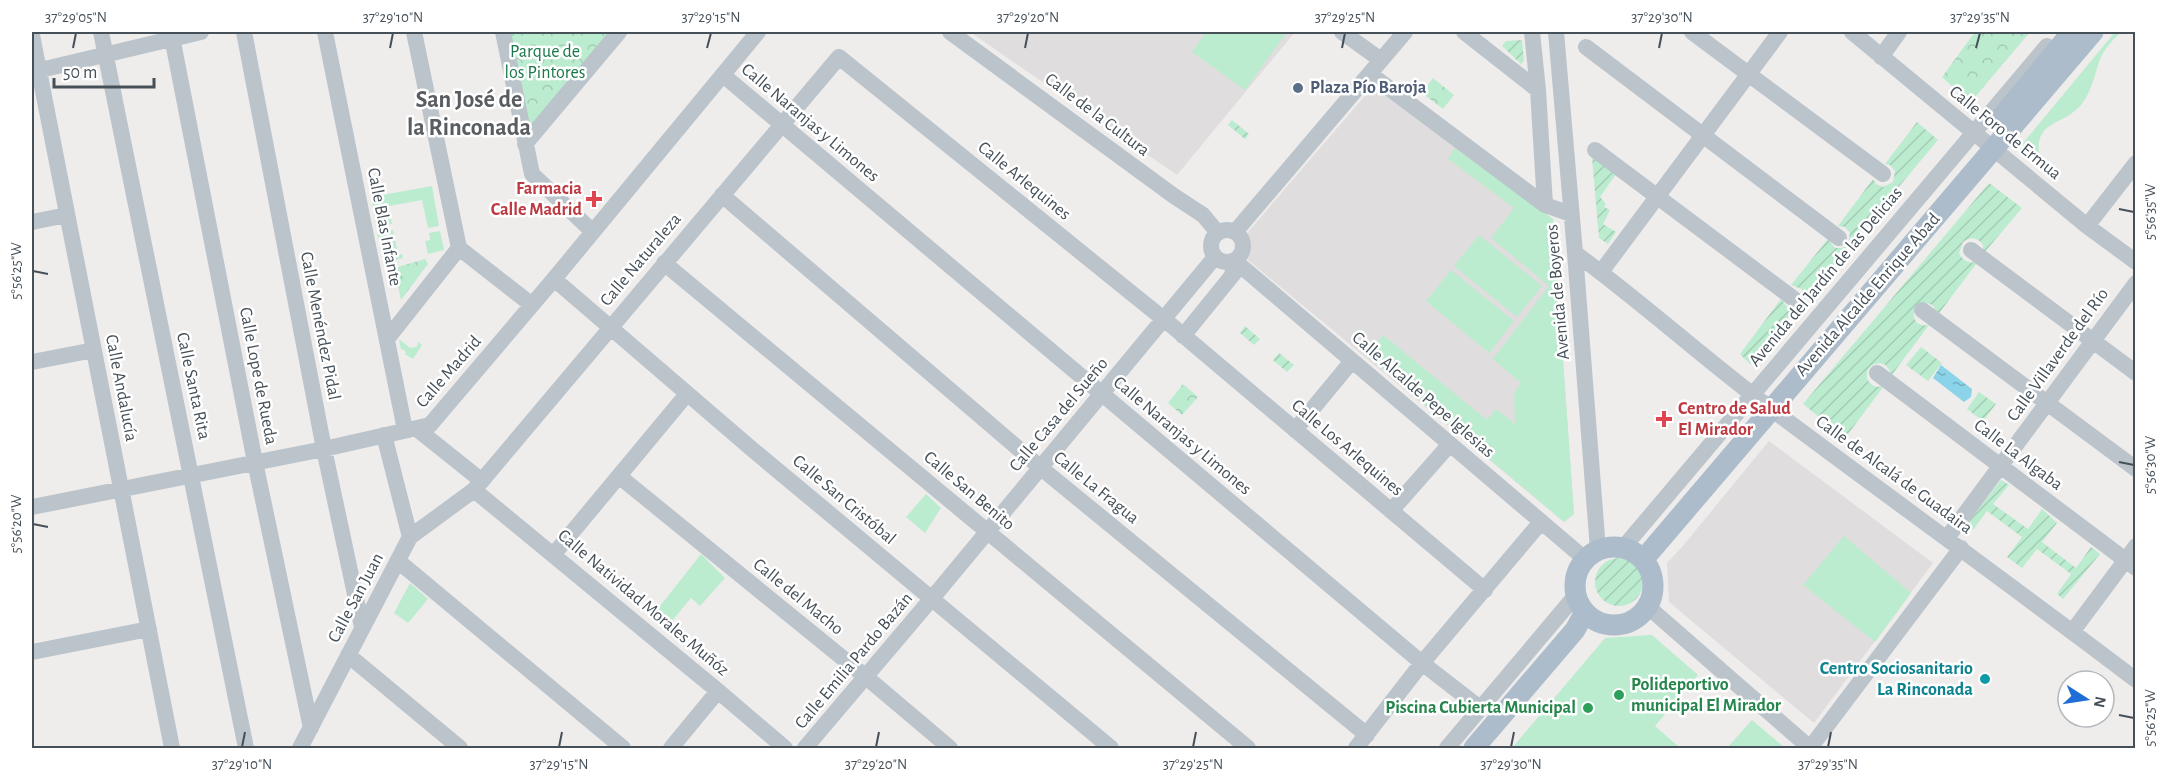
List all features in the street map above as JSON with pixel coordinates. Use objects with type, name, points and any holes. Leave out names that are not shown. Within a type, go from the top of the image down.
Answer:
[{"type":"main road","name":"Avenida Alcalde Enrique Abad","points":[[1634,554],[2072,32]]},
{"type":"main road","name":"Avenida Alcalde Enrique Abad","points":[[1983,140],[2093,32]]},
{"type":"main road","points":[[1485,748],[1580,633],[1587,610],[1576,576],[1591,555],[1610,547],[1634,554],[1650,570],[1653,581],[1652,593],[1647,606],[1632,620],[1610,625],[1587,610]]},
{"type":"main road","points":[[1474,748],[1575,630],[1587,610]]},
{"type":"street","name":"Calle Santa Rita","points":[[100,32],[246,748]]},
{"type":"street","points":[[35,71],[172,35],[201,32]]},
{"type":"street","name":"Calle Menéndez Pidal","points":[[244,32],[324,449],[362,627]]},
{"type":"street","name":"Calle Blas Infante","points":[[326,32],[387,339],[411,429]]},
{"type":"street","points":[[414,32],[459,248],[532,305]]},
{"type":"street","points":[[503,32],[532,174],[593,232]]},
{"type":"street","points":[[525,144],[619,32]]},
{"type":"street","name":"Calle Madrid","points":[[32,507],[324,449],[430,424],[554,279],[758,32]]},
{"type":"street","name":"Calle de la Cultura","points":[[950,32],[1203,215],[1218,233]]},
{"type":"street","points":[[1342,32],[1382,60]]},
{"type":"street","points":[[1235,232],[1405,32]]},
{"type":"street","points":[[1464,32],[1538,90]]},
{"type":"street","points":[[1532,32],[1545,205]]},
{"type":"street","name":"Avenida de Boyeros","points":[[1556,32],[1575,253],[1591,555]]},
{"type":"street","points":[[1692,32],[1884,174]]},
{"type":"street","points":[[1601,272],[1780,32]]},
{"type":"street","name":"Calle Foro de Ermua","points":[[1852,32],[2087,226],[2136,262]]},
{"type":"street","points":[[1881,57],[1899,32]]},
{"type":"street","points":[[1983,140],[2059,32]]},
{"type":"street","name":"Calle Andalucía","points":[[32,35],[35,71],[67,215],[172,748]]},
{"type":"street","name":"Calle Lope de Rueda","points":[[172,35],[255,462],[311,728]]},
{"type":"street","points":[[1586,47],[1839,238]]},
{"type":"street","name":"Calle Naturaleza","points":[[478,485],[839,57]]},
{"type":"street","name":"Calle Arlequines","points":[[839,57],[1183,336]]},
{"type":"street","points":[[1370,74],[1545,205],[1571,214]]},
{"type":"street","name":"Calle Naranjas y Limones","points":[[723,75],[1422,663],[1480,708]]},
{"type":"street","points":[[1595,150],[1794,299]]},
{"type":"street","points":[[2087,226],[2136,163]]},
{"type":"street","name":"Calle La Fragua","points":[[722,195],[1361,742]]},
{"type":"street","points":[[32,222],[67,215]]},
{"type":"street","points":[[1183,336],[1235,272],[1226,260],[1211,247],[1218,233],[1226,230],[1235,232],[1242,239],[1244,249],[1239,257],[1226,260]]},
{"type":"street","points":[[387,339],[459,248]]},
{"type":"street","points":[[1971,250],[2136,373]]},
{"type":"street","name":"Calle de Alcalá de Guadaira","points":[[1575,253],[1762,402],[2136,680]]},
{"type":"street","name":"Calle Casa del Sueño","points":[[933,598],[1165,320],[1226,260]]},
{"type":"street","name":"Calle Alcalde Pepe Iglesias","points":[[1226,260],[1352,360],[1541,522],[1591,555]]},
{"type":"street","name":"Calle San Benito","points":[[664,263],[1248,748]]},
{"type":"street","name":"Calle San Cristóbal","points":[[554,279],[687,394],[1111,748]]},
{"type":"street","name":"Calle Villaverde del Río","points":[[1947,538],[2136,283]]},
{"type":"street","points":[[1922,310],[2136,470]]},
{"type":"street","name":"Calle Los Arlequines","points":[[1183,336],[1485,590]]},
{"type":"street","points":[[32,362],[94,350]]},
{"type":"street","points":[[1295,430],[1352,360]]},
{"type":"street","name":"Calle La Algaba","points":[[1877,373],[2130,564]]},
{"type":"street","points":[[554,554],[687,394]]},
{"type":"street","name":"Calle Natividad Morales Muñóz","points":[[411,429],[478,485],[554,554],[785,748]]},
{"type":"street","points":[[384,435],[410,537]]},
{"type":"street","points":[[1391,511],[1450,444]]},
{"type":"street","name":"Calle del Macho","points":[[620,477],[950,748]]},
{"type":"street","name":"Calle San Juan","points":[[300,748],[410,537],[478,485]]},
{"type":"street","points":[[1361,742],[1422,663],[1541,522]]},
{"type":"street","points":[[2072,632],[2130,564],[2136,546]]},
{"type":"street","points":[[1647,606],[1810,748],[1961,548]]},
{"type":"street","points":[[399,561],[623,748]]},
{"type":"street","name":"Calle Emilia Pardo Bazán","points":[[805,748],[933,598]]},
{"type":"street","points":[[1447,748],[1480,708],[1587,610]]},
{"type":"street","points":[[32,652],[149,629]]},
{"type":"street","points":[[348,655],[460,748]]},
{"type":"street","points":[[671,748],[718,691]]},
{"type":"shaded area","points":[[970,32],[1295,32],[1177,175]]},
{"type":"shaded area","points":[[1375,84],[1553,219],[1574,514],[1564,522],[1248,260],[1250,249],[1248,232]]},
{"type":"shaded area","points":[[1769,441],[1933,563],[1814,723],[1669,602],[1667,563]]},
{"type":"green space","name":"Parque de los Pintores","points":[[507,32],[611,32],[531,126],[528,126]]},
{"type":"green space","points":[[1206,32],[1287,32],[1245,90],[1192,52]]},
{"type":"green space","points":[[1975,32],[2030,32],[1970,103],[1942,77]]},
{"type":"green space","points":[[2115,32],[2121,32],[2103,54],[2091,88],[2081,105],[2074,112],[2046,129],[2041,135],[2038,156],[2024,148],[2021,150],[2019,148]]},
{"type":"green space","points":[[1522,40],[1524,61],[1521,64],[1502,46],[1506,41]]},
{"type":"green space","points":[[1433,78],[1454,95],[1443,109],[1422,93]]},
{"type":"green space","points":[[1232,120],[1249,134],[1245,139],[1228,125]]},
{"type":"green space","points":[[1917,122],[1938,140],[1804,300],[1802,289],[1791,285],[1828,239],[1835,248],[1842,248],[1848,244],[1850,233],[1845,227],[1838,226],[1873,179],[1876,184],[1883,187],[1893,182],[1895,171],[1890,165],[1885,164]]},
{"type":"green space","points":[[1455,148],[1553,219],[1574,514],[1564,522],[1367,356],[1383,335],[1487,420],[1496,409],[1515,424],[1514,393],[1521,383],[1493,359],[1549,286],[1491,238],[1514,208],[1448,159]]},
{"type":"green space","points":[[1592,158],[1616,174],[1600,197],[1606,204],[1604,207],[1610,210],[1603,224],[1616,232],[1608,244],[1599,238]]},
{"type":"green space","points":[[1989,183],[2022,208],[1983,254],[1983,245],[1979,240],[1971,238],[1963,242],[1959,253],[1963,259],[1970,262],[1979,260],[1937,316],[1934,307],[1927,303],[1915,309],[1916,322],[1929,325],[1891,376],[1884,364],[1874,364],[1870,368],[1867,377],[1870,383],[1878,387],[1884,386],[1845,438],[1803,404]]},
{"type":"green space","points":[[432,186],[439,226],[428,228],[422,200],[389,206],[392,224],[376,226],[371,197]]},
{"type":"green space","points":[[393,230],[398,254],[402,254],[403,258],[384,263],[377,232]]},
{"type":"green space","points":[[440,231],[444,250],[428,254],[425,241],[430,240],[429,233]]},
{"type":"green space","points":[[1479,235],[1542,286],[1517,317],[1454,266]]},
{"type":"green space","points":[[425,259],[428,264],[401,300],[394,268]]},
{"type":"green space","points":[[1451,270],[1514,321],[1489,353],[1426,301]]},
{"type":"green space","points":[[1781,299],[1788,308],[1798,307],[1750,364],[1740,354]]},
{"type":"green space","points":[[1245,326],[1260,339],[1254,345],[1240,333]]},
{"type":"green space","points":[[399,339],[410,348],[417,347],[418,342],[422,345],[413,359],[405,354],[403,349],[401,350]]},
{"type":"green space","points":[[1921,347],[1942,363],[1928,381],[1906,365]]},
{"type":"green space","points":[[1279,353],[1294,365],[1287,372],[1273,360]]},
{"type":"green space","points":[[1183,384],[1198,397],[1182,415],[1168,403]]},
{"type":"green space","points":[[1979,392],[1996,404],[1983,421],[1967,409]]},
{"type":"green space","points":[[2001,480],[2009,485],[1993,504],[2028,529],[2042,509],[2057,523],[2042,542],[2076,568],[2091,547],[2100,554],[2063,599],[2057,594],[2071,574],[2037,549],[2022,568],[2007,557],[2022,537],[1987,511],[1973,530],[1965,526]]},
{"type":"green space","points":[[926,494],[941,508],[925,533],[906,517]]},
{"type":"green space","points":[[1844,536],[1911,593],[1875,642],[1803,585]]},
{"type":"green space","points":[[701,554],[725,578],[700,606],[691,598],[667,627],[653,615]]},
{"type":"green space","points":[[1614,558],[1624,558],[1636,565],[1643,577],[1643,587],[1636,599],[1624,606],[1614,606],[1599,595],[1595,587],[1595,577],[1606,562]]},
{"type":"green space","points":[[410,583],[428,599],[408,623],[394,613]]},
{"type":"green space","name":"Polideportivo municipal El Mirador","points":[[1652,635],[1698,675],[1655,726],[1680,748],[1512,748],[1605,638]]},
{"type":"green space","name":"Polideportivo municipal El Mirador","points":[[1752,720],[1785,748],[1727,748]]},
{"type":"water","points":[[1941,365],[1972,389],[1971,397],[1964,402],[1933,378]]},
{"type":"place","name":"Plaza Pío Baroja","points":[[1298,88]]},
{"type":"place","name":"Farmacia Calle Madrid","points":[[594,199]]},
{"type":"place","name":"Centro de Salud El Mirador","points":[[1664,419]]},
{"type":"place","name":"Centro Sociosanitario La Rinconada","points":[[1985,679]]},
{"type":"place","name":"Polideportivo municipal El Mirador","points":[[1619,695]]},
{"type":"place","name":"Piscina Cubierta Municipal","points":[[1588,708]]},
{"type":"district","name":"San José de la Rinconada","points":[[469,114]]}]
